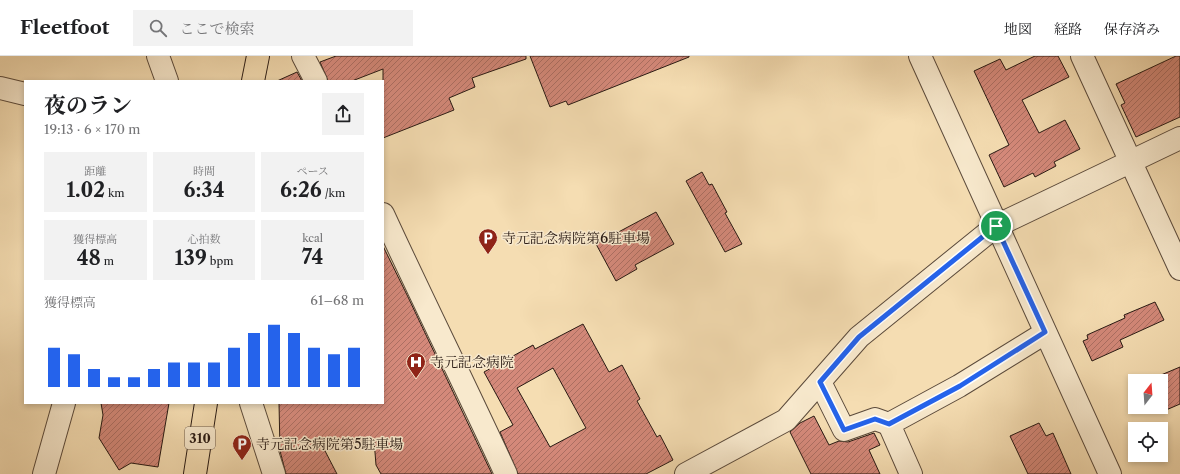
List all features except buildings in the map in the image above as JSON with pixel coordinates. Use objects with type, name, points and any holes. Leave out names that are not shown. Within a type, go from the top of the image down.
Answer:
[{"type":"highway","points":[[253,80],[258,56]]},
{"type":"highway","name":"310","points":[[195,474],[206,404]]},
{"type":"street","points":[[158,56],[167,80]]},
{"type":"street","points":[[303,56],[315,80]]},
{"type":"street","points":[[920,56],[1110,474]]},
{"type":"street","points":[[1082,56],[1180,269]]},
{"type":"street","points":[[0,88],[24,94]]},
{"type":"street","points":[[686,474],[786,420],[859,337],[996,226],[1180,138]]},
{"type":"street","points":[[384,216],[438,332],[459,371],[506,474]]},
{"type":"street","points":[[889,424],[960,386],[1045,332]]},
{"type":"street","points":[[820,382],[844,430],[875,419],[889,424],[911,474]]},
{"type":"street","points":[[44,474],[64,404]]},
{"type":"street","points":[[251,404],[274,474]]},
{"type":"place","name":"寺元記念病院第6駐車場","points":[[488,255]]},
{"type":"place","name":"寺元記念病院","points":[[416,379]]},
{"type":"place","name":"寺元記念病院第5駐車場","points":[[242,461]]},
{"type":"route","points":[[996,226],[1045,332],[960,386],[889,424],[875,419],[844,430],[820,382],[859,337],[996,226]]}]
